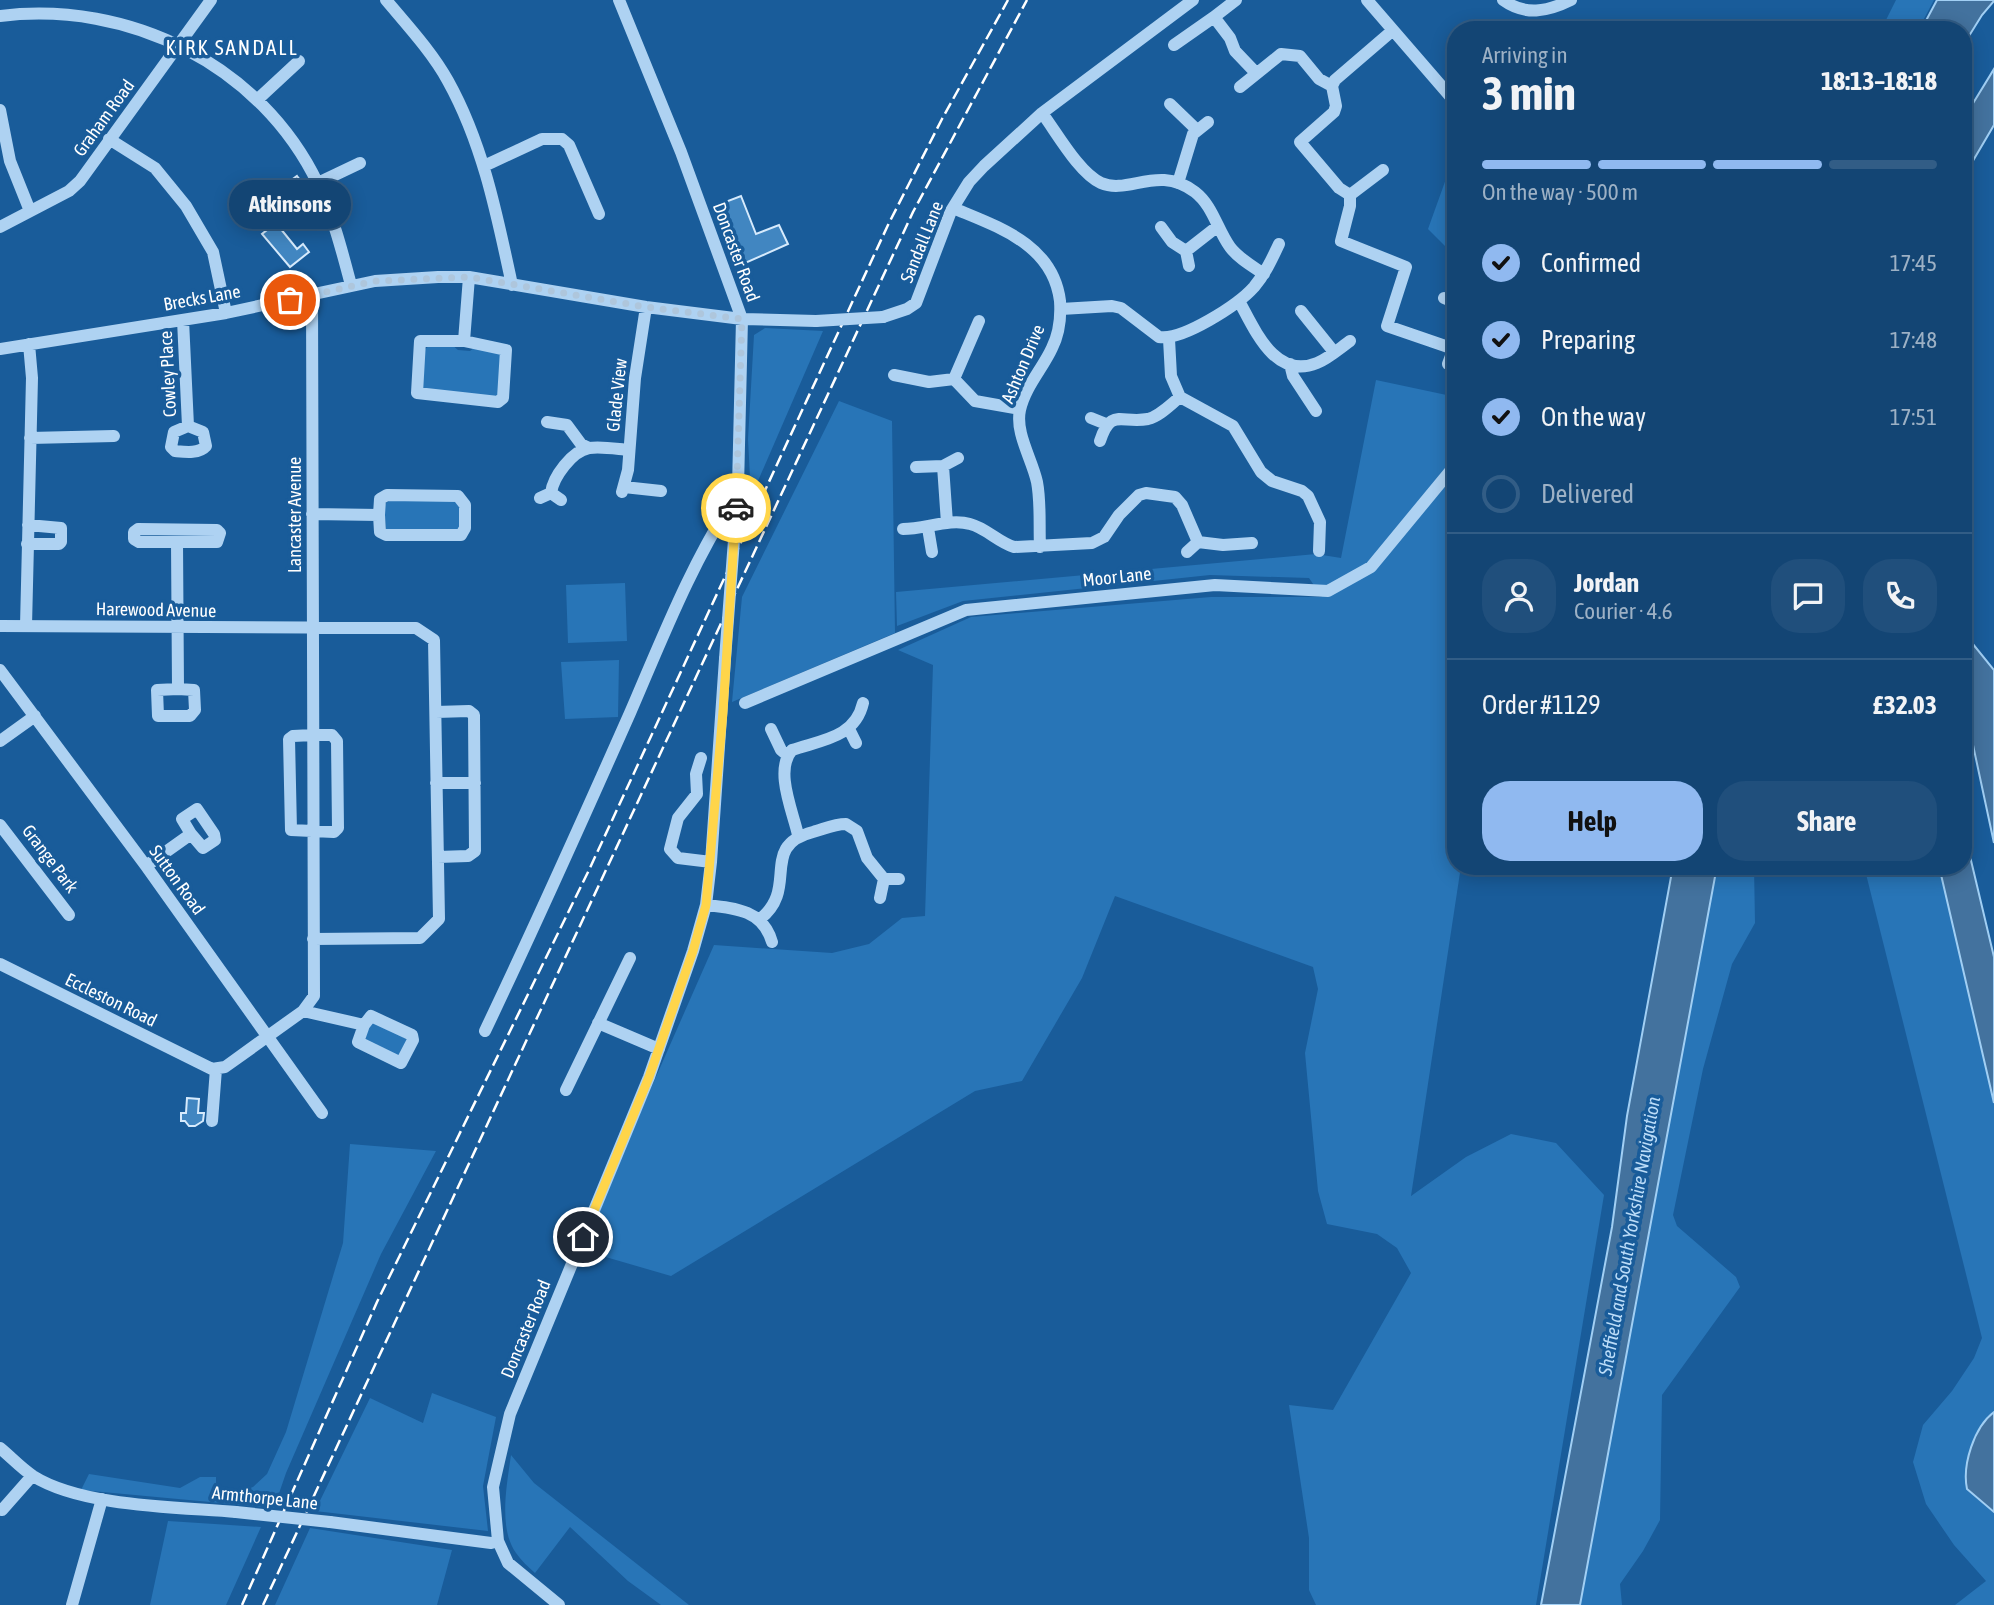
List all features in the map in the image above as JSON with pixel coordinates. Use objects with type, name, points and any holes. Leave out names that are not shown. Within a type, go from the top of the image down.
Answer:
[{"type":"street","name":"Graham Road","points":[[0,227],[69,191],[80,181],[211,0]]},
{"type":"street","points":[[386,0],[447,79],[484,166],[512,285]]},
{"type":"street","name":"Doncaster Road","points":[[498,1541],[493,1487],[510,1414],[659,1049],[706,905],[711,862],[738,490],[742,319],[681,152],[620,0]]},
{"type":"street","name":"Sandall Lane","points":[[742,319],[816,321],[883,317],[907,310],[916,303],[953,208],[984,166],[1042,113],[1193,0]]},
{"type":"street","points":[[1174,45],[1236,0]]},
{"type":"street","points":[[1367,0],[1447,93]]},
{"type":"street","points":[[1503,0],[1520,10],[1537,11],[1550,10],[1571,0]]},
{"type":"street","points":[[0,16],[37,11],[91,14],[181,42],[209,61],[257,100],[285,130],[318,183],[333,222],[351,285]]},
{"type":"street","points":[[1214,17],[1230,37],[1235,51],[1256,73]]},
{"type":"street","points":[[1350,195],[1339,188],[1300,142],[1334,112],[1336,106],[1332,86],[1335,80],[1392,32]]},
{"type":"street","points":[[1240,86],[1278,55],[1297,55],[1327,85],[1332,86]]},
{"type":"street","points":[[257,100],[299,61]]},
{"type":"street","points":[[1170,104],[1197,130]]},
{"type":"street","points":[[0,110],[10,161],[30,211]]},
{"type":"street","points":[[1042,113],[1084,169],[1102,184],[1113,186],[1155,179],[1178,183],[1195,192],[1207,204],[1237,255],[1264,274]]},
{"type":"street","points":[[1178,183],[1193,134],[1208,122]]},
{"type":"street","points":[[109,139],[155,168],[190,212],[213,252],[226,313]]},
{"type":"street","points":[[484,166],[542,139],[562,139],[569,145],[598,214]]},
{"type":"street","points":[[318,183],[360,163]]},
{"type":"street","points":[[1350,195],[1383,170]]},
{"type":"street","points":[[1350,195],[1350,206],[1341,241],[1406,267],[1387,326],[1447,344]]},
{"type":"street","name":"Ashton Drive","points":[[953,208],[1016,236],[1030,246],[1052,271],[1058,288],[1061,309],[1053,347],[1020,409],[1022,437],[1038,487],[1040,547]]},
{"type":"street","points":[[1186,251],[1218,226]]},
{"type":"street","points":[[1161,227],[1172,242],[1186,251],[1189,265]]},
{"type":"street","points":[[1061,309],[1112,306],[1121,308],[1159,337],[1177,337],[1238,301],[1264,274],[1279,244]]},
{"type":"street","points":[[464,341],[469,277]]},
{"type":"street","name":"Brecks Lane","points":[[0,349],[226,313],[351,285],[402,278],[469,277],[646,307],[742,319]]},
{"type":"street","name":"Lancaster Avenue","points":[[303,1011],[314,996],[312,295]]},
{"type":"street","points":[[1238,301],[1266,348],[1278,359],[1290,363],[1315,364],[1350,341]]},
{"type":"street","name":"Glade View","points":[[646,307],[623,490],[661,491]]},
{"type":"street","points":[[1301,311],[1334,352]]},
{"type":"street","name":"Cowley Place","points":[[183,320],[188,426]]},
{"type":"street","points":[[954,379],[979,321]]},
{"type":"street","points":[[1169,339],[1171,376],[1180,397],[1233,426],[1261,472],[1272,481],[1302,491],[1308,496],[1318,513],[1321,527],[1319,551]]},
{"type":"street","points":[[420,341],[464,341],[506,350],[501,401],[417,393],[420,341]]},
{"type":"street","points":[[26,626],[32,378],[29,344]]},
{"type":"street","points":[[1290,363],[1293,376],[1316,411]]},
{"type":"street","points":[[894,375],[929,382],[954,379]]},
{"type":"street","points":[[954,379],[975,401],[1020,409]]},
{"type":"street","points":[[1091,418],[1106,424],[1120,418],[1150,418],[1180,397]]},
{"type":"street","points":[[547,422],[567,425],[581,444],[589,448],[629,450]]},
{"type":"street","points":[[1100,441],[1106,424]]},
{"type":"street","points":[[30,438],[114,436]]},
{"type":"street","points":[[550,497],[557,474],[580,452],[589,448]]},
{"type":"street","points":[[916,467],[943,466],[958,458]]},
{"type":"street","points":[[943,466],[947,523]]},
{"type":"street","name":"Moor Lane","points":[[745,703],[966,610],[1215,585],[1328,591],[1371,567],[1447,475]]},
{"type":"street","points":[[485,1031],[537,923],[678,604],[719,521],[738,490]]},
{"type":"street","points":[[903,530],[959,522],[979,527],[1004,544],[1014,547],[1092,543],[1104,537],[1119,515],[1139,495],[1146,493],[1175,498],[1182,505],[1198,542]]},
{"type":"street","points":[[382,496],[457,496],[465,505],[465,528],[461,535],[386,535],[380,532],[379,515],[382,496]]},
{"type":"street","points":[[312,514],[379,515]]},
{"type":"street","points":[[27,544],[61,542],[61,528],[28,526]]},
{"type":"street","points":[[1321,527],[1335,528]]},
{"type":"street","points":[[928,528],[932,552]]},
{"type":"street","points":[[138,529],[217,530],[220,533],[217,542],[177,542],[139,542],[134,539],[134,532],[138,529]]},
{"type":"street","points":[[177,542],[178,689]]},
{"type":"street","points":[[1187,552],[1198,542],[1223,545],[1252,543]]},
{"type":"street","name":"Harewood Avenue","points":[[0,626],[422,629],[434,640],[436,647],[436,712]]},
{"type":"street","name":"Sutton Road","points":[[0,670],[146,866],[323,1113]]},
{"type":"street","points":[[798,835],[785,774],[788,755],[792,750],[849,729],[856,722],[863,703]]},
{"type":"street","points":[[313,939],[420,938],[425,936],[439,919],[436,783],[436,712],[472,712],[475,851],[468,856],[438,857]]},
{"type":"street","points":[[0,741],[35,716]]},
{"type":"street","points":[[771,729],[781,750],[788,755]]},
{"type":"street","points":[[849,729],[856,743]]},
{"type":"street","points":[[332,734],[337,741],[338,828],[334,832],[290,830],[289,738],[313,735],[332,734]]},
{"type":"street","points":[[701,758],[696,774],[697,793],[678,818],[670,849],[678,858],[711,862]]},
{"type":"street","points":[[436,783],[475,783]]},
{"type":"street","points":[[760,919],[777,899],[782,855],[787,845],[798,835],[846,824],[857,831],[867,858],[884,879]]},
{"type":"street","name":"Grange Park","points":[[0,825],[36,868],[69,915]]},
{"type":"street","points":[[146,866],[191,834]]},
{"type":"street","points":[[884,879],[900,879]]},
{"type":"street","points":[[880,898],[884,879]]},
{"type":"street","points":[[706,905],[742,910],[760,919],[772,942]]},
{"type":"street","points":[[566,1090],[630,958]]},
{"type":"street","name":"Eccleston Road","points":[[0,964],[212,1068]]},
{"type":"street","points":[[212,1121],[212,1068],[225,1068],[303,1011],[364,1025]]},
{"type":"street","points":[[373,1016],[412,1035],[413,1040],[403,1061],[398,1063],[358,1042],[364,1025],[368,1017],[373,1016]]},
{"type":"street","points":[[598,1023],[659,1049]]},
{"type":"street","name":"Armthorpe Lane","points":[[0,1448],[32,1476],[52,1486],[102,1499],[330,1522],[491,1543],[498,1541]]},
{"type":"street","points":[[2,1510],[32,1476]]},
{"type":"street","points":[[72,1605],[102,1499]]},
{"type":"street","points":[[498,1541],[508,1563],[559,1605]]},
{"type":"shaded area","points":[[1896,0],[1934,0],[1923,21],[1886,21]]},
{"type":"shaded area","points":[[1447,176],[1447,248],[1428,229]]},
{"type":"shaded area","points":[[765,328],[823,331],[751,497],[748,439],[754,335]]},
{"type":"shaded area","points":[[430,345],[452,345],[458,350],[470,351],[475,347],[501,351],[500,394],[492,397],[425,391],[421,387],[423,351]]},
{"type":"shaded area","points":[[1376,380],[1447,395],[1447,875],[1460,875],[1411,1196],[1466,1157],[1511,1134],[1556,1143],[1604,1195],[1536,1605],[1316,1605],[1309,1590],[1309,1538],[1289,1405],[1333,1410],[1411,1273],[1397,1248],[1377,1234],[1327,1224],[1318,1191],[1305,1053],[1318,989],[1313,967],[1115,896],[1082,978],[1022,1081],[975,1091],[671,1276],[585,1251],[615,1170],[714,945],[832,953],[869,944],[902,918],[925,916],[933,665],[898,650],[971,617],[1211,597],[1322,597],[1309,578],[1210,575],[963,601],[897,626],[896,592],[1316,554],[1341,558]]},
{"type":"shaded area","points":[[839,401],[892,421],[895,633],[732,702],[742,597]]},
{"type":"shaded area","points":[[391,499],[460,501],[459,530],[386,529],[384,505]]},
{"type":"shaded area","points":[[625,583],[627,641],[568,643],[566,585]]},
{"type":"shaded area","points":[[619,660],[618,717],[565,719],[561,662]]},
{"type":"shaded area","points":[[1715,875],[1754,875],[1755,923],[1732,964],[1703,1069],[1673,1215],[1677,1226],[1736,1277],[1740,1287],[1662,1395],[1660,1520],[1620,1584],[1622,1605],[1580,1605]]},
{"type":"shaded area","points":[[1866,875],[1941,875],[1994,1103],[1994,1412],[1979,1430],[1972,1462],[1974,1496],[1994,1512],[1994,1605],[1955,1605],[1986,1581],[1954,1545],[1926,1504],[1913,1462],[1923,1425],[1952,1391],[1974,1358],[1982,1338]]},
{"type":"shaded area","points":[[375,1022],[408,1037],[400,1057],[366,1042],[365,1036]]},
{"type":"shaded area","points":[[350,1144],[436,1151],[381,1254],[286,1473],[274,1508],[81,1490],[89,1474],[180,1488],[200,1477],[216,1477],[216,1494],[253,1487],[267,1474],[286,1432],[343,1243]]},
{"type":"shaded area","points":[[432,1393],[496,1417],[483,1486],[488,1531],[315,1511],[370,1398],[423,1423]]},
{"type":"shaded area","points":[[511,1455],[534,1483],[689,1605],[661,1605],[628,1581],[570,1527],[535,1573],[516,1553],[507,1531],[505,1506]]},
{"type":"shaded area","points":[[168,1521],[261,1527],[226,1605],[150,1605]]},
{"type":"shaded area","points":[[310,1528],[452,1550],[437,1605],[275,1605]]},
{"type":"water","points":[[1937,0],[1994,0],[1972,31],[1972,21],[1926,21]]},
{"type":"water","points":[[1994,69],[1994,125],[1972,162],[1972,105]]},
{"type":"water","points":[[1972,643],[1994,670],[1994,843],[1972,740]]},
{"type":"water","points":[[1972,865],[1994,957],[1994,1103],[1941,875],[1972,875]]},
{"type":"water","name":"Sheffield and South Yorkshire Navigation","points":[[1671,875],[1715,875],[1580,1605],[1541,1605],[1612,1227],[1627,1116]]},
{"type":"water","points":[[1994,1412],[1994,1512],[1967,1489],[1966,1469],[1975,1437]]},
{"type":"building","points":[[297,176],[312,195],[303,202],[298,197],[292,202],[289,198],[279,206],[271,195]]},
{"type":"building","points":[[741,196],[756,234],[779,225],[788,244],[743,264],[720,204]]},
{"type":"building","points":[[276,223],[297,249],[303,244],[309,252],[290,267],[262,234]]},
{"type":"building","points":[[187,1098],[199,1099],[198,1113],[204,1113],[203,1121],[195,1126],[181,1121],[181,1113],[186,1113]]},
{"type":"railway","points":[[242,1605],[377,1302],[589,870],[888,225],[942,119],[1008,0]]},
{"type":"railway","points":[[263,1605],[913,212],[1027,0]]},
{"type":"way so far","points":[[290,300],[375,281],[469,277],[646,307],[742,319],[736,508]]},
{"type":"place","name":"Atkinsons","points":[[290,300]]},
{"type":"district","name":"KIRK SANDALL","points":[[232,48]]},
{"type":"route","points":[[583,1237],[649,1077],[693,951],[706,905],[723,712],[736,508]]}]
